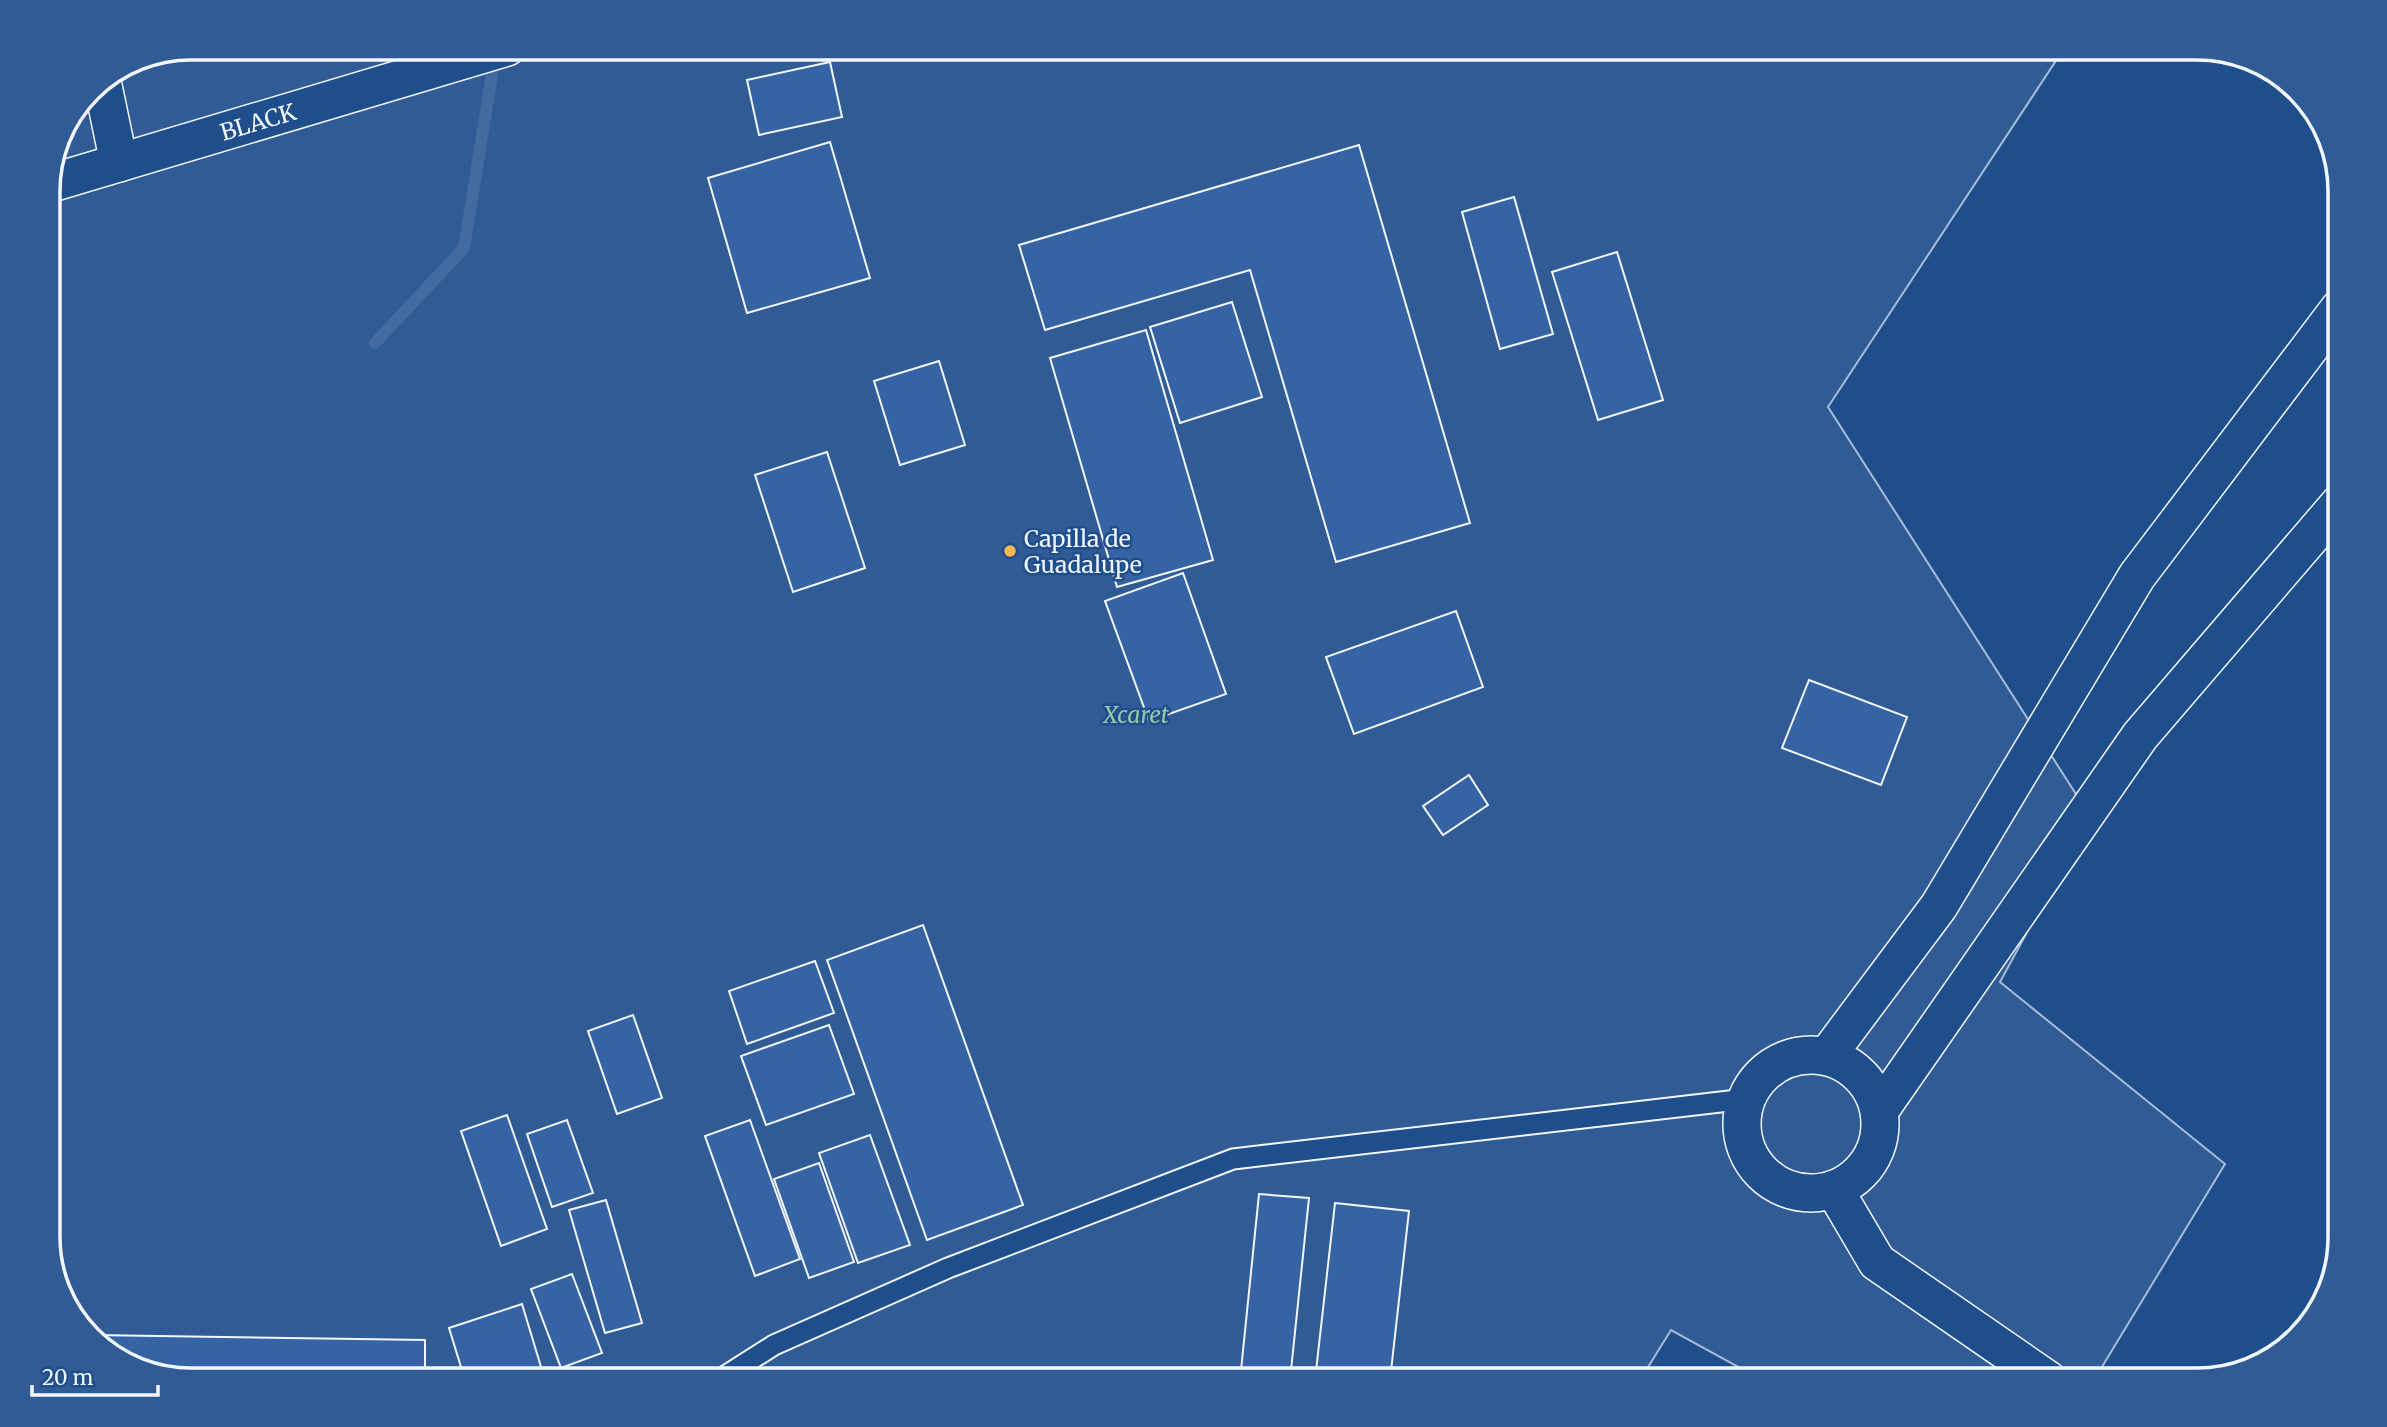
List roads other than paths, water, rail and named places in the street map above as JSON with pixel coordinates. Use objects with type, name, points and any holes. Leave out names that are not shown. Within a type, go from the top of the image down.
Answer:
[{"type":"street","name":"BLACK","points":[[60,180],[446,60]]},
{"type":"street","points":[[104,92],[119,163]]},
{"type":"street","points":[[1827,1056],[1939,906],[2137,576],[2327,326]]},
{"type":"street","points":[[1880,1110],[2140,736],[2327,518]]},
{"type":"street","points":[[1827,1056],[1846,1063],[1861,1075],[1873,1092],[1880,1110],[1877,1149],[1859,1173],[1835,1189],[1815,1193],[1795,1191],[1777,1184],[1761,1172],[1749,1156],[1743,1138],[1742,1118],[1746,1099],[1756,1082],[1770,1068],[1788,1058],[1827,1056]]},
{"type":"street","points":[[1835,1189],[1877,1262],[2031,1368]]},
{"type":"lane","points":[[738,1368],[774,1345],[948,1268],[1233,1159],[1746,1099]]},
{"type":"waterway","points":[[375,343],[464,248],[494,60]]},
{"type":"place","name":"Capilla de Guadalupe","points":[[1010,551]]},
{"type":"park label","name":"Xcaret","points":[[1136,714]]}]
